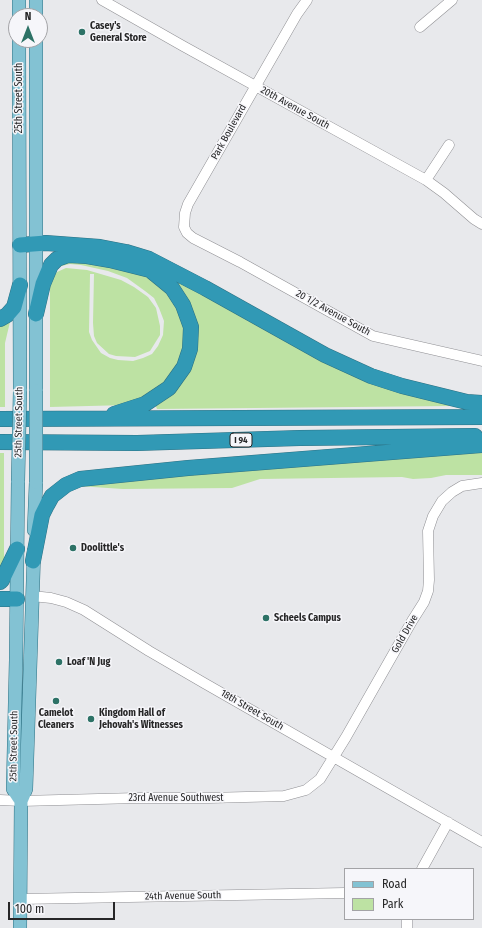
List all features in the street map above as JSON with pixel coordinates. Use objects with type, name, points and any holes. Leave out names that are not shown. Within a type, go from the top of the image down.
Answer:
[{"type":"highway","points":[[20,245],[36,244],[100,247],[126,252],[149,259],[205,288],[325,355],[370,376],[467,402],[482,403]]},
{"type":"highway","points":[[36,314],[43,284],[51,264],[57,259],[68,256],[87,256],[150,270],[172,288],[183,305],[191,327],[190,349],[184,367],[169,388],[145,404],[96,419]]},
{"type":"highway","points":[[0,319],[7,315],[14,307],[20,285]]},
{"type":"highway","name":"I 94","points":[[0,419],[482,417]]},
{"type":"highway","name":"I 94","points":[[0,442],[137,443],[300,438],[482,436]]},
{"type":"highway","points":[[33,561],[42,515],[46,505],[52,496],[66,485],[80,479],[188,468],[482,445]]},
{"type":"highway","points":[[0,582],[17,549]]},
{"type":"highway","points":[[0,599],[17,599]]},
{"type":"main road","name":"25th Street South","points":[[19,48],[20,391],[13,789],[21,801]]},
{"type":"main road","name":"25th Street South","points":[[20,928],[21,801],[26,789],[36,482],[36,48]]},
{"type":"main road","name":"18th Street South","points":[[17,599],[32,596]]},
{"type":"street","name":"20th Avenue South","points":[[102,0],[426,180],[482,224]]},
{"type":"street","name":"Park Boulevard","points":[[221,252],[193,238],[187,233],[184,227],[185,213],[255,86],[306,0]]},
{"type":"street","points":[[420,27],[452,0]]},
{"type":"street","points":[[426,180],[449,145]]},
{"type":"street","name":"20 1/2 Avenue South","points":[[221,252],[373,336],[482,361]]},
{"type":"street","name":"Gold Drive","points":[[334,757],[424,602],[428,591],[429,580],[428,532],[433,516],[442,501],[452,492],[462,486],[482,483]]},
{"type":"street","name":"18th Street South","points":[[32,596],[51,598],[66,602],[84,610],[198,680],[482,842]]},
{"type":"street","name":"23rd Avenue Southwest","points":[[0,800],[21,801],[287,796],[306,790],[320,779],[334,757]]},
{"type":"street","points":[[423,868],[448,822]]},
{"type":"street","name":"24th Avenue South","points":[[21,899],[344,893]]},
{"type":"green space","points":[[66,259],[143,272],[162,285],[180,311],[185,336],[181,359],[166,384],[128,405],[50,407],[50,285],[51,280],[57,272],[66,268],[87,270],[121,280],[148,297],[156,308],[160,326],[160,335],[150,351],[135,357],[109,354],[97,343],[94,336],[94,274],[90,274],[89,332],[92,340],[101,353],[118,360],[133,361],[152,354],[163,335],[164,321],[154,298],[127,278],[108,271],[70,264],[57,267]]},
{"type":"green space","points":[[160,273],[452,406],[157,409],[155,404],[194,341]]},
{"type":"green space","points":[[8,321],[10,322],[5,343],[5,407],[0,407],[0,324]]},
{"type":"green space","points":[[482,448],[482,475],[446,475],[413,479],[402,477],[260,479],[232,488],[123,489],[78,486],[80,481]]},
{"type":"green space","points":[[0,453],[4,453],[4,562],[0,572]]},
{"type":"place","name":"Casey's General Store","points":[[82,32]]},
{"type":"place","name":"Doolittle's","points":[[73,548]]},
{"type":"place","name":"Scheels Campus","points":[[266,618]]},
{"type":"place","name":"Loaf 'N Jug","points":[[59,662]]},
{"type":"place","name":"Camelot Cleaners","points":[[56,701]]},
{"type":"place","name":"Kingdom Hall of Jehovah's Witnesses","points":[[91,719]]}]
